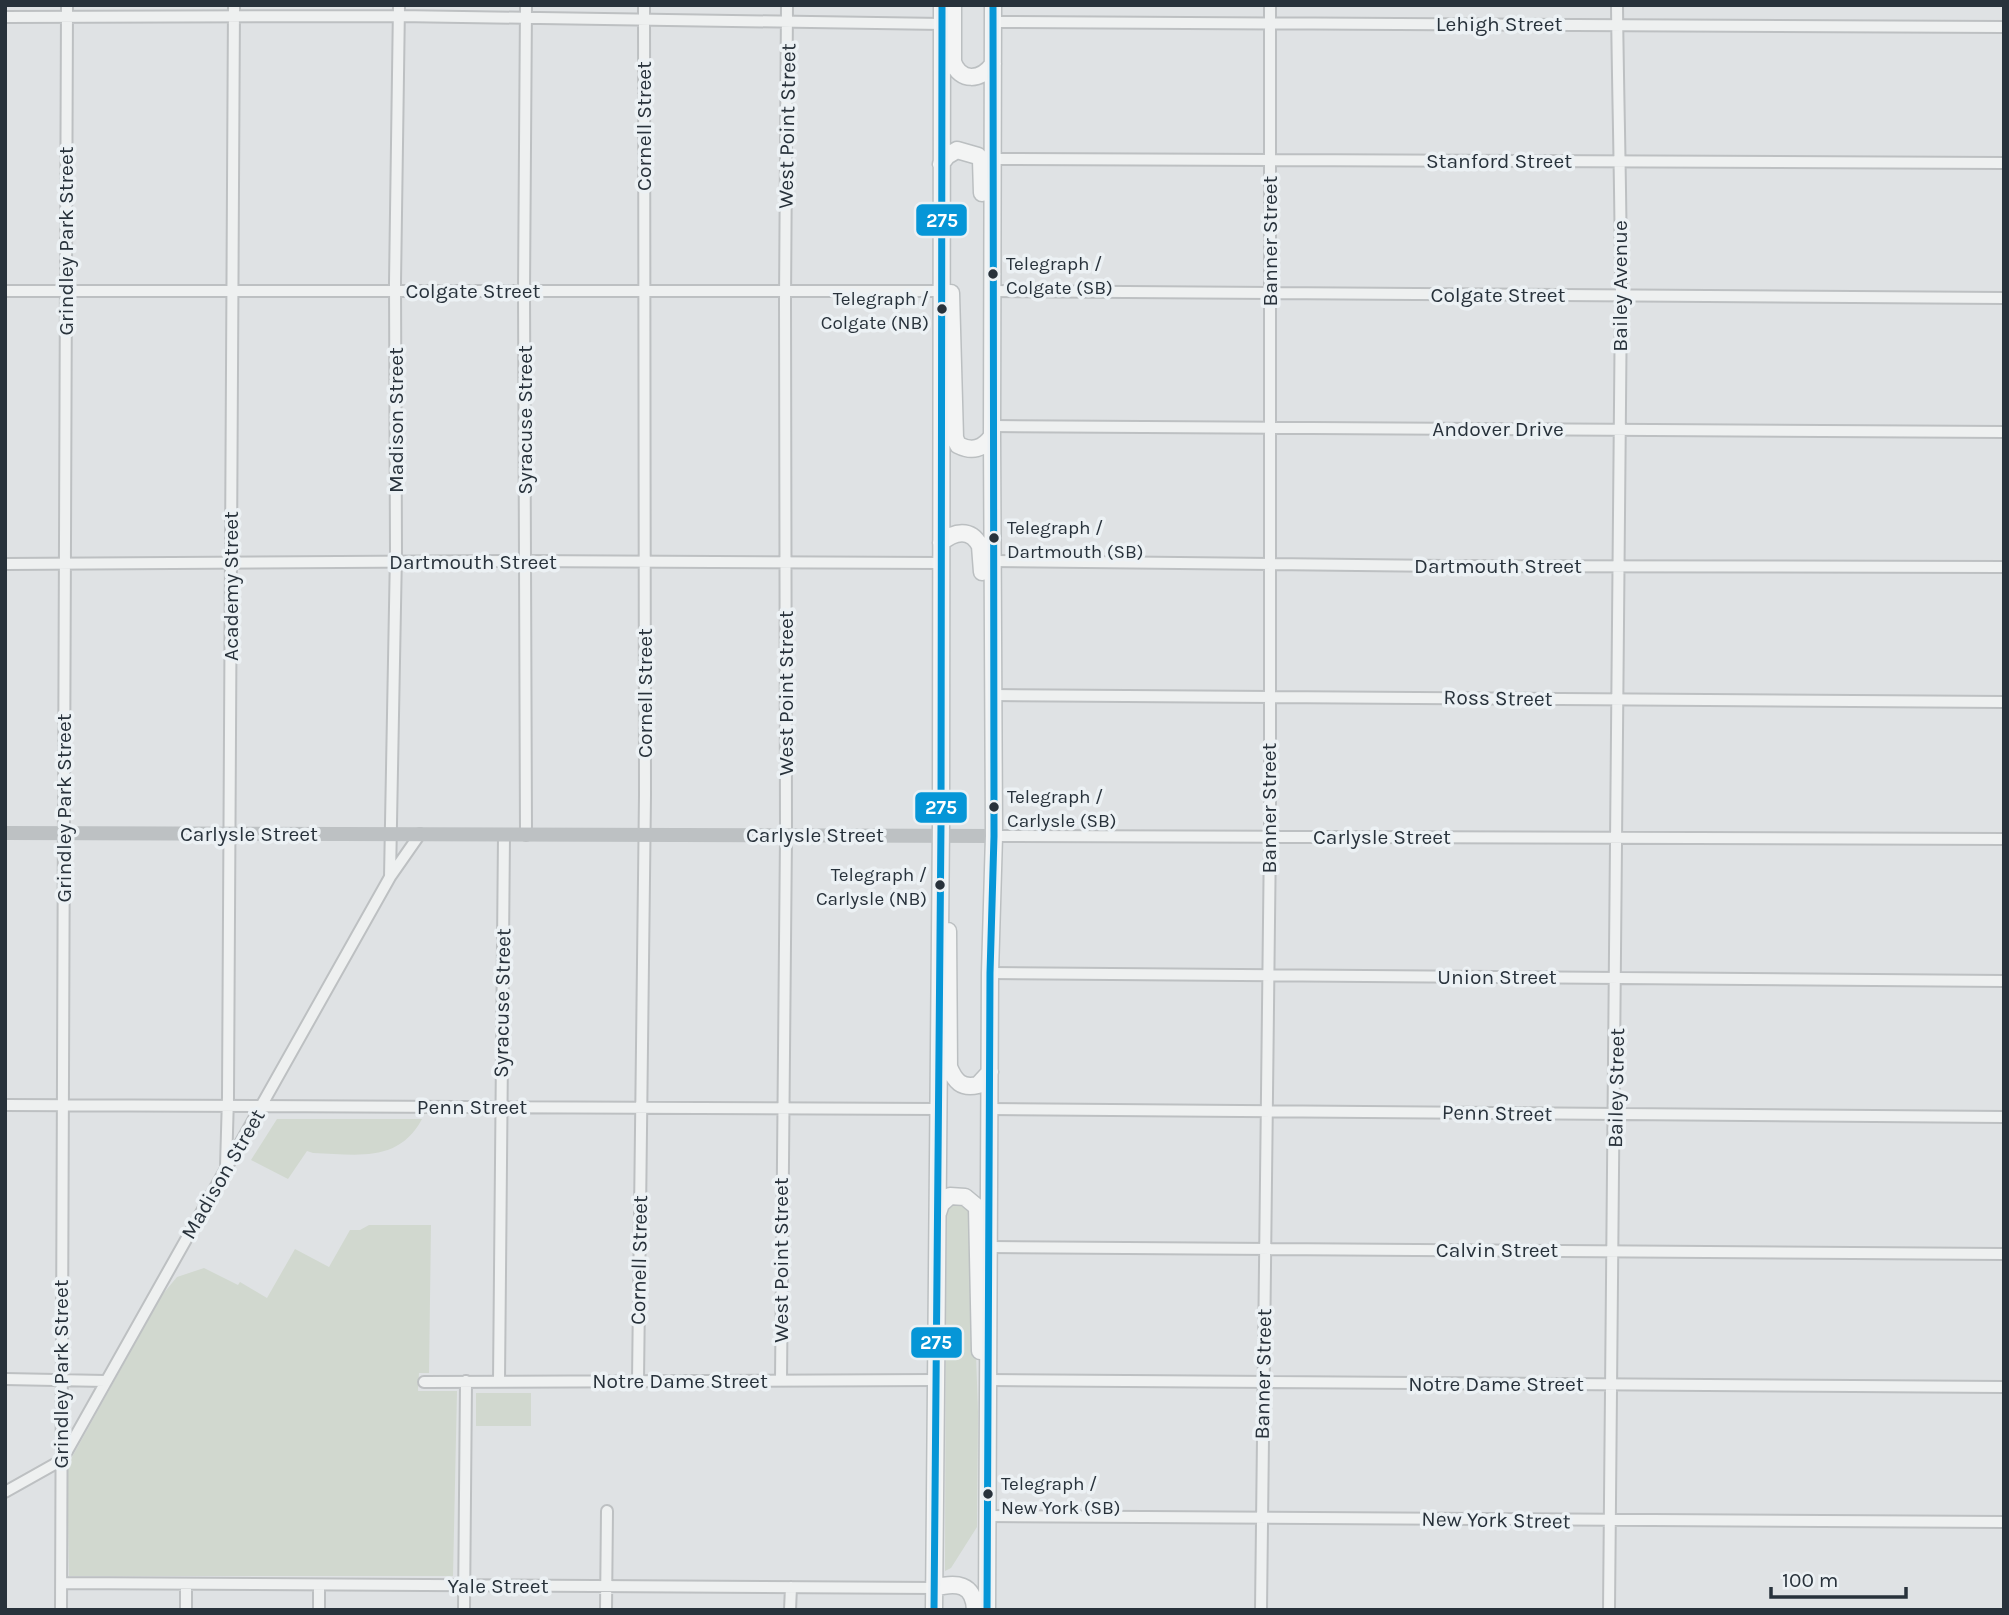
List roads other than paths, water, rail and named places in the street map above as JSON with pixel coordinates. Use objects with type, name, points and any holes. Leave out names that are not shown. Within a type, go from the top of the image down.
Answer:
[{"type":"main road","points":[[934,1610],[941,836],[942,5]]},
{"type":"main road","points":[[953,5],[953,62],[960,74],[971,77],[983,74],[993,64]]},
{"type":"main road","points":[[987,1610],[993,836],[993,5]]},
{"type":"main road","points":[[941,163],[957,150],[971,152],[981,160],[982,293],[992,348]]},
{"type":"main road","points":[[941,246],[949,278],[953,319],[955,438],[958,445],[971,449],[982,447],[992,431]]},
{"type":"main road","points":[[941,543],[953,533],[960,532],[970,535],[980,546],[982,676],[992,712]]},
{"type":"main road","points":[[940,901],[948,930],[950,957],[949,1067],[953,1078],[964,1086],[978,1085],[990,1072]]},
{"type":"main road","points":[[938,1213],[941,1204],[950,1196],[965,1197],[977,1207],[978,1327],[988,1401]]},
{"type":"main road","points":[[934,1588],[950,1584],[967,1588],[974,1598],[975,1610]]},
{"type":"street","name":"Syracuse Street","points":[[526,5],[526,835]]},
{"type":"street","name":"Cornell Street","points":[[638,1381],[644,835],[644,5]]},
{"type":"street","name":"West Point Street","points":[[781,1380],[786,835],[787,5]]},
{"type":"street","name":"Banner Street","points":[[1261,1610],[1269,836],[1270,5]]},
{"type":"street","name":"Bailey Avenue","points":[[1618,5],[1619,566]]},
{"type":"street","name":"Academy Street","points":[[226,1167],[234,10]]},
{"type":"street","points":[[5,17],[67,11],[399,10],[526,18],[942,24]]},
{"type":"street","name":"Madison Street","points":[[390,877],[396,563],[399,10]]},
{"type":"street","name":"Grindley Park Street","points":[[61,1610],[67,11]]},
{"type":"street","name":"Lehigh Street","points":[[993,22],[2004,27]]},
{"type":"street","name":"Stanford Street","points":[[993,159],[2004,163]]},
{"type":"street","name":"Colgate Street","points":[[5,291],[942,291]]},
{"type":"street","name":"Colgate Street","points":[[992,291],[2004,298]]},
{"type":"street","name":"Andover Drive","points":[[992,431],[1269,429],[2004,432]]},
{"type":"street","name":"Dartmouth Street","points":[[5,564],[526,561],[941,563]]},
{"type":"street","name":"Dartmouth Street","points":[[992,561],[2004,567]]},
{"type":"street","name":"Bailey Street","points":[[1609,1610],[1616,1115],[1619,566]]},
{"type":"street","name":"Ross Street","points":[[992,695],[2004,702]]},
{"type":"street","name":"Carlysle Street","points":[[5,833],[2004,839]]},
{"type":"street","name":"Madison Street","points":[[62,1460],[390,877],[420,834]]},
{"type":"street","name":"Syracuse Street","points":[[499,1381],[504,835]]},
{"type":"street","name":"Union Street","points":[[990,973],[2004,981]]},
{"type":"street","name":"Penn Street","points":[[5,1105],[938,1109]]},
{"type":"street","name":"Penn Street","points":[[989,1110],[2004,1117]]},
{"type":"street","name":"Calvin Street","points":[[990,1247],[2004,1254]]},
{"type":"street","points":[[5,1379],[105,1381]]},
{"type":"street","name":"Notre Dame Street","points":[[424,1382],[936,1380]]},
{"type":"street","name":"Notre Dame Street","points":[[989,1380],[2004,1387]]},
{"type":"street","points":[[464,1610],[466,1381]]},
{"type":"street","points":[[5,1492],[62,1460]]},
{"type":"street","points":[[606,1610],[607,1511]]},
{"type":"street","name":"New York Street","points":[[987,1516],[2004,1522]]},
{"type":"street","name":"Yale Street","points":[[61,1583],[934,1588]]},
{"type":"street","points":[[186,1584],[186,1610]]},
{"type":"street","points":[[319,1585],[319,1610]]},
{"type":"street","points":[[790,1610],[791,1587]]},
{"type":"place","name":"Telegraph / Colgate (SB)","points":[[993,274]]},
{"type":"place","name":"Telegraph / Colgate (NB)","points":[[942,309]]},
{"type":"place","name":"Telegraph / Dartmouth (SB)","points":[[994,538]]},
{"type":"place","name":"Telegraph / Carlysle (SB)","points":[[994,807]]},
{"type":"place","name":"Telegraph / Carlysle (NB)","points":[[940,885]]},
{"type":"place","name":"Telegraph / New York (SB)","points":[[988,1494]]}]
